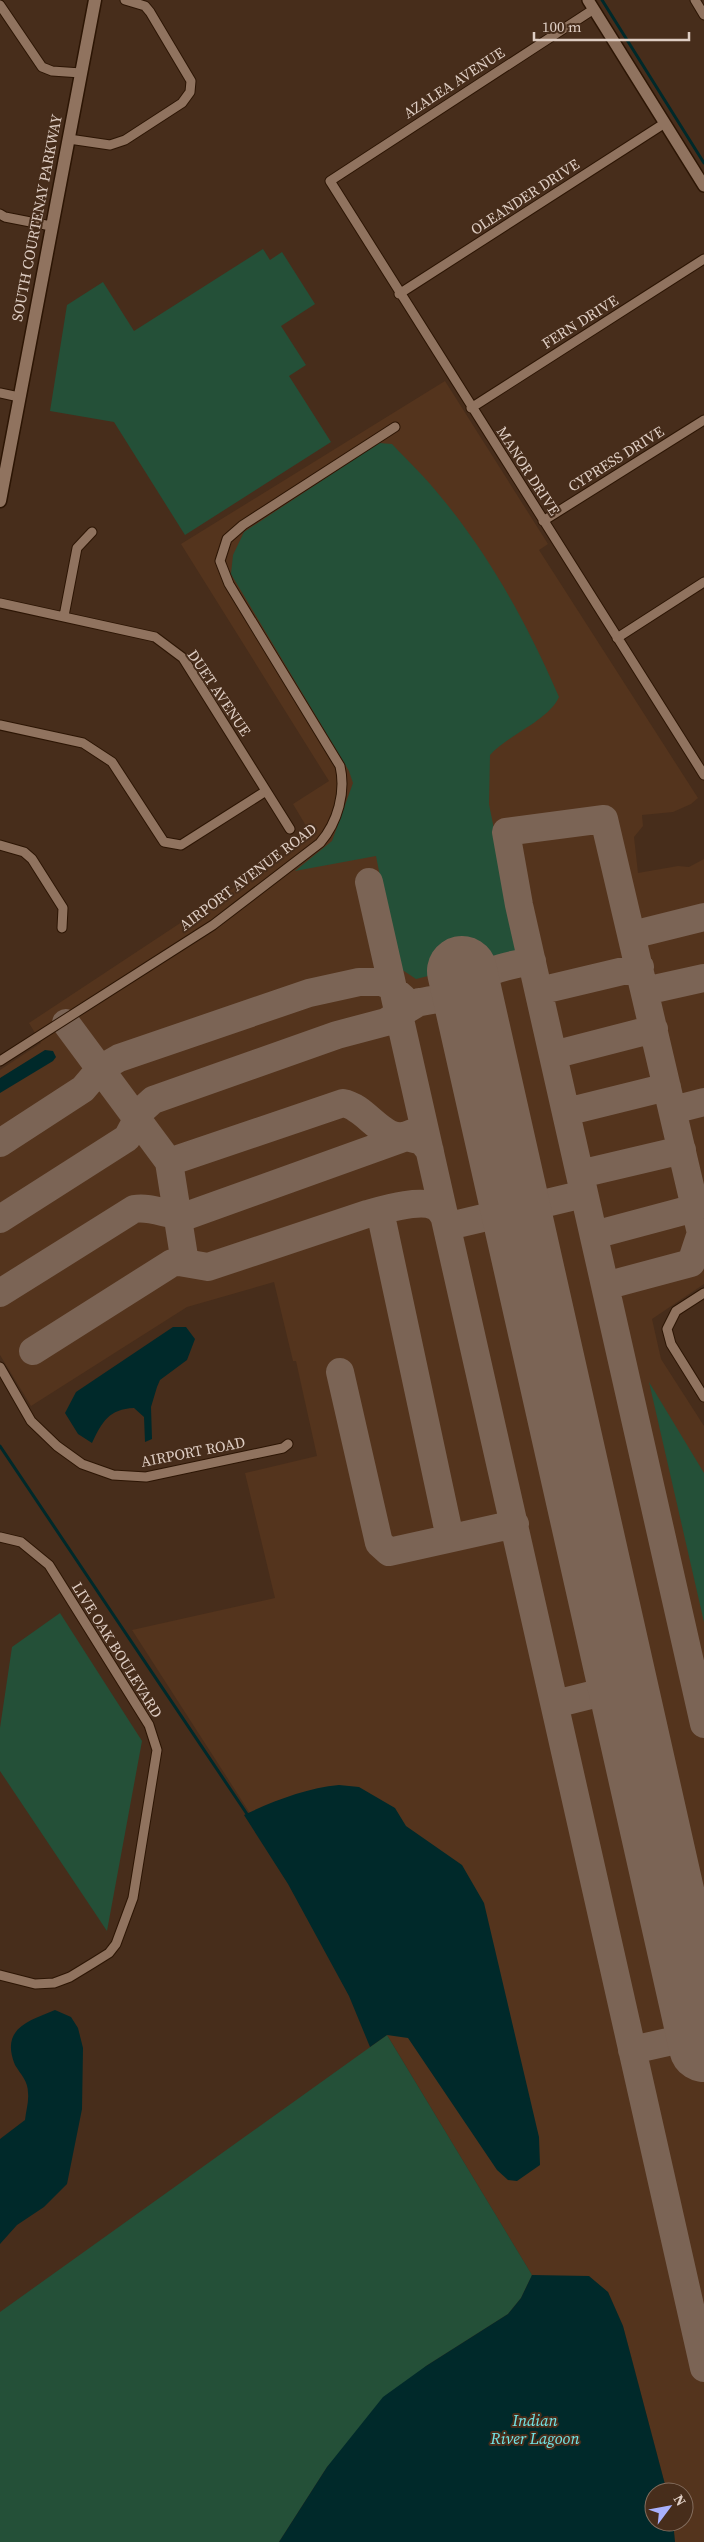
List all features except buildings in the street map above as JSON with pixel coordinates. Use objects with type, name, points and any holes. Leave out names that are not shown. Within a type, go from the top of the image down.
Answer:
[{"type":"main road","name":"SOUTH COURTENAY PARKWAY","points":[[0,501],[95,0]]},
{"type":"street","points":[[69,139],[110,145],[125,140],[182,103],[190,92],[191,81],[150,12],[145,6],[125,0]]},
{"type":"street","points":[[694,0],[704,15]]},
{"type":"street","points":[[591,4],[704,186]]},
{"type":"street","name":"AZALEA AVENUE","points":[[330,181],[591,4]]},
{"type":"street","points":[[0,5],[42,67],[52,71],[81,73]]},
{"type":"street","name":"OLEANDER DRIVE","points":[[399,294],[665,124]]},
{"type":"street","name":"MANOR DRIVE","points":[[330,181],[471,408],[703,770]]},
{"type":"street","points":[[0,214],[51,226]]},
{"type":"street","name":"FERN DRIVE","points":[[471,408],[704,259]]},
{"type":"street","points":[[0,392],[19,397]]},
{"type":"street","name":"CYPRESS DRIVE","points":[[543,521],[704,420]]},
{"type":"street","name":"AIRPORT AVENUE ROAD","points":[[0,1061],[212,925],[320,843],[332,830],[344,784],[340,766],[229,584],[220,561],[228,539],[243,524],[395,427]]},
{"type":"street","points":[[64,616],[77,548],[92,532]]},
{"type":"street","points":[[617,638],[704,582]]},
{"type":"street","name":"DUET AVENUE","points":[[0,603],[155,637],[183,658],[290,829]]},
{"type":"street","points":[[0,725],[83,743],[112,762],[164,842],[181,845],[266,791]]},
{"type":"street","points":[[0,845],[24,852],[32,859],[63,908],[62,928]]},
{"type":"street","points":[[704,1293],[676,1311],[667,1329],[671,1344],[704,1397]]},
{"type":"street","name":"AIRPORT ROAD","points":[[0,1367],[31,1421],[57,1446],[82,1464],[113,1475],[146,1477],[283,1448],[288,1444]]},
{"type":"street","name":"LIVE OAK BOULEVARD","points":[[0,1537],[20,1542],[49,1565],[150,1726],[156,1750],[133,1898],[116,1944],[109,1953],[92,1964],[70,1977],[54,1983],[35,1984],[0,1975]]},
{"type":"shaded area","points":[[445,381],[548,544],[539,550],[698,798],[691,804],[673,812],[642,815],[643,826],[634,837],[638,873],[678,866],[689,867],[704,859],[704,1284],[652,1319],[661,1359],[704,1426],[704,2542],[675,2542],[674,2532],[694,2532],[694,2482],[664,2482],[623,2326],[608,2292],[557,2277],[532,2275],[304,1897],[132,1630],[275,1598],[245,1473],[317,1456],[296,1361],[293,1361],[274,1282],[187,1307],[31,1406],[0,1355],[0,1070],[41,1043],[29,1023],[312,836],[293,804],[329,781],[181,544]]},
{"type":"green space","points":[[263,249],[270,260],[282,252],[315,304],[281,326],[306,365],[289,376],[331,442],[185,535],[114,422],[50,411],[67,305],[103,282],[134,331]]},
{"type":"green space","points":[[379,443],[392,444],[411,463],[441,497],[476,543],[507,593],[535,645],[559,697],[554,706],[546,713],[507,740],[490,755],[489,804],[517,945],[515,951],[508,956],[416,979],[398,967],[376,856],[295,871],[332,841],[353,783],[349,771],[231,574],[233,555],[244,532]]},
{"type":"green space","points":[[649,1382],[704,1473],[704,1622]]},
{"type":"green space","points":[[60,1613],[142,1741],[107,1931],[0,1771],[0,1728],[12,1647]]},
{"type":"green space","points":[[387,2035],[532,2275],[521,2298],[508,2314],[426,2366],[327,2467],[279,2542],[0,2542],[0,2312]]},
{"type":"water","points":[[45,1050],[53,1051],[56,1057],[53,1061],[0,1093],[0,1078]]},
{"type":"water","points":[[173,1327],[186,1327],[195,1339],[187,1360],[160,1380],[151,1407],[152,1439],[145,1442],[144,1417],[134,1408],[118,1411],[107,1418],[92,1443],[78,1434],[65,1413],[76,1392]]},
{"type":"water","points":[[339,1785],[359,1787],[395,1808],[406,1826],[462,1865],[484,1903],[539,2137],[540,2165],[517,2181],[508,2180],[497,2170],[408,2038],[387,2035],[370,2047],[349,1996],[288,1884],[244,1815],[290,1796]]},
{"type":"water","points":[[55,2010],[71,2017],[78,2028],[83,2048],[82,2109],[67,2184],[44,2207],[17,2225],[0,2244],[0,2139],[25,2120],[28,2099],[27,2085],[15,2065],[11,2052],[11,2042],[14,2034],[27,2022]]},
{"type":"water","name":"Indian River Lagoon","points":[[532,2275],[589,2276],[608,2292],[623,2326],[664,2482],[644,2482],[644,2532],[674,2532],[675,2542],[279,2542],[327,2467],[383,2397],[426,2366],[508,2314],[521,2298]]},
{"type":"waterway","points":[[602,0],[704,163]]},
{"type":"waterway","points":[[0,1446],[247,1814]]},
{"type":"taxiway","points":[[605,1286],[691,1263],[701,1233],[604,819],[506,832],[519,905],[704,1724]]},
{"type":"taxiway","points":[[369,882],[704,2368]]},
{"type":"taxiway","points":[[632,935],[704,917]]},
{"type":"taxiway","points":[[402,1007],[438,999],[455,1002],[471,1013],[471,993],[474,985],[480,978],[487,973],[505,967],[532,961]]},
{"type":"taxiway","points":[[539,991],[640,967]]},
{"type":"taxiway","points":[[645,991],[704,978]]},
{"type":"taxiway","points":[[0,1143],[83,1089],[100,1069],[119,1058],[309,993],[359,982],[382,982],[403,998]]},
{"type":"taxiway","points":[[0,1219],[127,1138],[142,1110],[153,1100],[337,1035],[386,1022],[419,1002]]},
{"type":"taxiway","points":[[66,1023],[169,1162],[185,1263]]},
{"type":"taxiway","points":[[553,1055],[654,1029]]},
{"type":"taxiway","points":[[566,1112],[667,1087]]},
{"type":"taxiway","points":[[673,1110],[704,1102]]},
{"type":"taxiway","points":[[169,1162],[343,1103],[361,1111],[377,1125],[393,1135],[402,1136],[412,1133]]},
{"type":"taxiway","points":[[0,1293],[134,1209],[141,1208],[186,1216],[406,1137],[422,1141],[430,1151]]},
{"type":"taxiway","points":[[580,1174],[682,1150]]},
{"type":"taxiway","points":[[33,1351],[172,1263],[179,1262],[208,1267],[367,1214],[412,1204],[436,1207],[442,1213],[449,1226],[584,1194]]},
{"type":"taxiway","points":[[594,1235],[695,1208]]},
{"type":"taxiway","points":[[380,1211],[450,1538]]},
{"type":"taxiway","points":[[340,1372],[379,1543],[389,1552],[515,1524]]},
{"type":"taxiway","points":[[555,1704],[623,1687]]},
{"type":"taxiway","points":[[632,2050],[704,2034]]},
{"type":"runway","points":[[462,971],[704,2047]]}]
